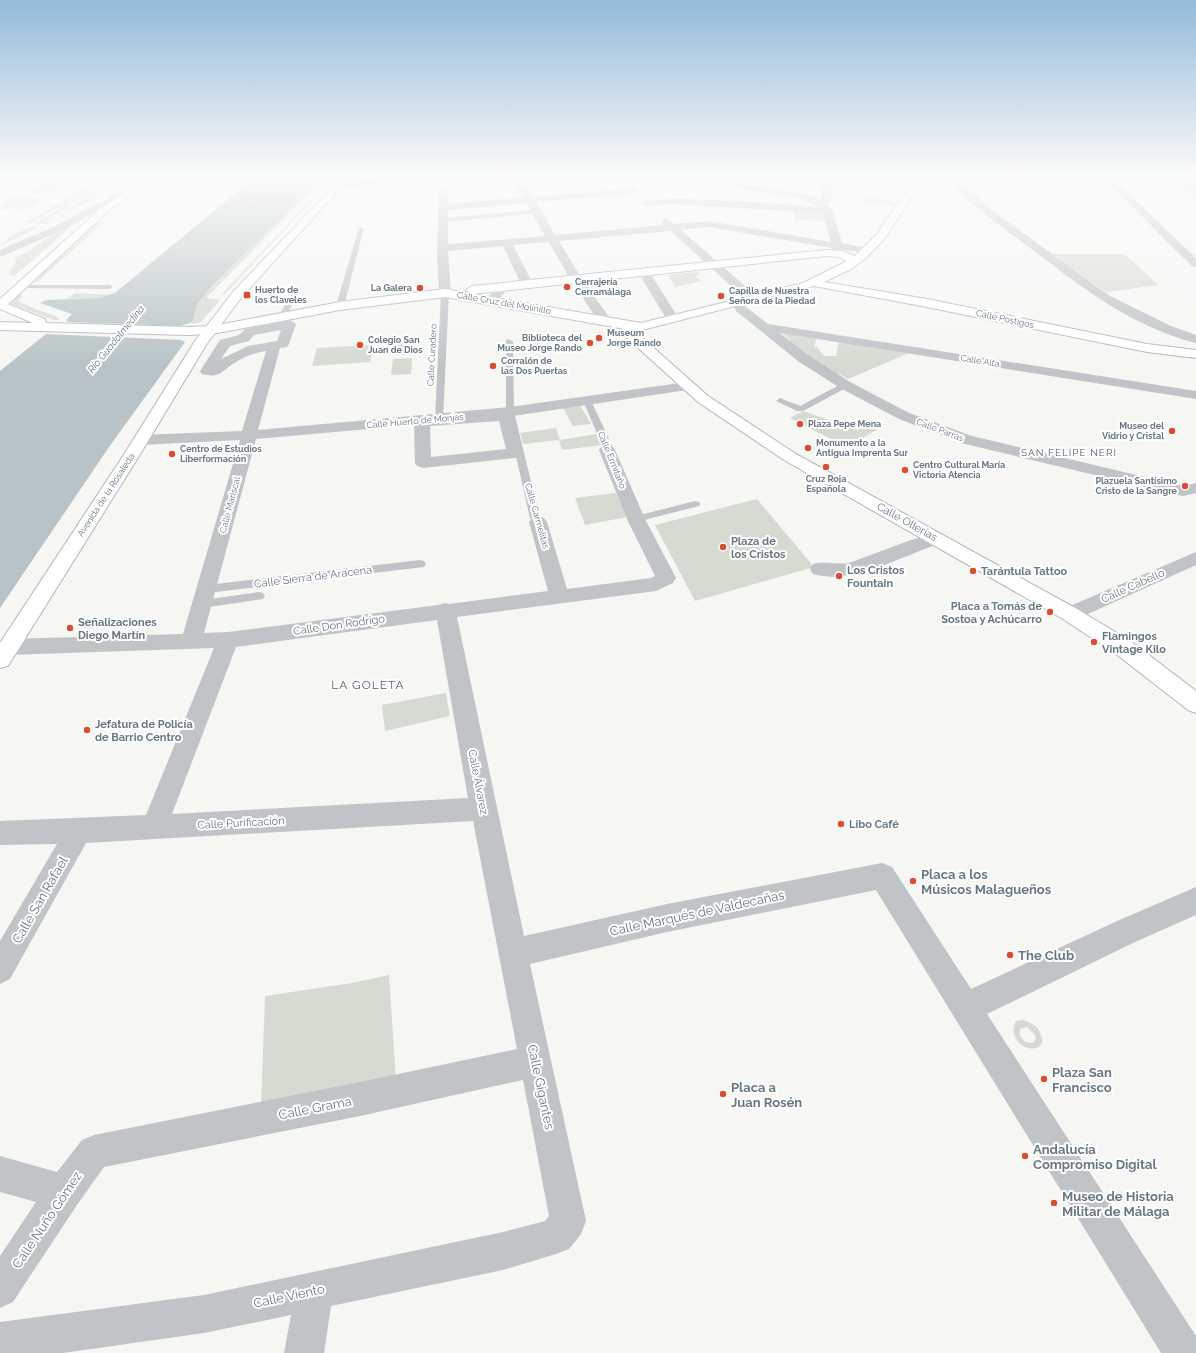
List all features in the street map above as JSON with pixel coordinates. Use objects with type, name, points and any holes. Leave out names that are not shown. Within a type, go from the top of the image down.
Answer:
[{"type":"main road","points":[[56,327],[0,306],[71,240]]},
{"type":"main road","name":"Avenida de la Rosaleda","points":[[4,654],[200,344],[212,330],[234,298],[288,240]]},
{"type":"main road","name":"Calle Cruz del Molinillo","points":[[0,326],[189,331],[212,330],[340,306],[445,293],[631,327],[641,327],[814,282],[845,268],[868,251],[877,240]]},
{"type":"main road","points":[[445,293],[713,265],[834,249],[854,262]]},
{"type":"main road","name":"Calle Postigos","points":[[814,282],[822,285],[928,303],[1147,348],[1196,354]]},
{"type":"main road","name":"Calle Ollerías","points":[[631,327],[632,335],[687,386],[790,457],[1070,614],[1124,648],[1196,704]]},
{"type":"street","points":[[0,254],[31,240]]},
{"type":"street","points":[[444,240],[442,257],[445,293]]},
{"type":"street","points":[[443,248],[527,240]]},
{"type":"street","points":[[553,240],[576,279],[606,321],[605,322]]},
{"type":"street","name":"Calle Parras","points":[[686,240],[749,296],[744,300],[740,308],[803,358],[845,385],[904,416],[967,440],[1183,491],[1196,488]]},
{"type":"street","points":[[790,240],[834,249],[868,251]]},
{"type":"street","points":[[832,240],[834,249]]},
{"type":"street","points":[[1027,240],[1106,298],[1131,313],[1166,329],[1196,339]]},
{"type":"street","points":[[1171,240],[1196,264]]},
{"type":"street","points":[[506,242],[527,284]]},
{"type":"street","points":[[644,272],[671,317],[676,318]]},
{"type":"street","points":[[493,301],[497,293],[506,286]]},
{"type":"street","points":[[290,324],[282,344],[274,345],[246,351],[230,359],[216,370],[207,371],[225,343],[244,338],[250,332],[290,324]]},
{"type":"street","name":"Calle Alta","points":[[764,327],[1196,395]]},
{"type":"street","name":"Calle Mariscal","points":[[191,642],[274,345]]},
{"type":"street","name":"Calle Huerto de Monjas","points":[[140,440],[249,435],[510,412],[687,386]]},
{"type":"street","points":[[503,416],[506,417],[515,453],[423,463],[423,424],[422,422],[503,416]]},
{"type":"street","name":"Calle Ermitaño","points":[[607,450],[636,519]]},
{"type":"street","name":"Calle Don Rodrigo","points":[[4,654],[228,640],[445,610],[656,584],[666,578],[636,519]]},
{"type":"street","name":"Calle Carmelitas","points":[[538,522],[559,596]]},
{"type":"street","points":[[820,569],[840,571],[852,569],[918,544],[937,540]]},
{"type":"street","name":"Calle Cabello","points":[[1070,614],[1196,558]]},
{"type":"street","name":"Calle Álvarez","points":[[445,610],[483,809],[513,953]]},
{"type":"street","points":[[154,827],[228,640]]},
{"type":"street","name":"Calle Purificación","points":[[0,834],[483,809]]},
{"type":"street","name":"Calle San Rafael","points":[[0,970],[80,831]]},
{"type":"street","name":"Calle Marqués de Valdecañas","points":[[513,953],[667,918],[882,876],[965,1008]]},
{"type":"street","points":[[1184,1353],[1086,1202],[965,1008],[1196,901]]},
{"type":"street","name":"Calle Gigantes","points":[[513,953],[568,1221]]},
{"type":"street","name":"Calle Grama","points":[[94,1152],[360,1099],[536,1061]]},
{"type":"street","name":"Calle Nuño Gómez","points":[[0,1289],[64,1192],[94,1152]]},
{"type":"street","points":[[0,1174],[64,1192]]},
{"type":"street","name":"Calle Viento","points":[[0,1342],[204,1314],[503,1251],[556,1236],[568,1221]]},
{"type":"street","points":[[304,1353],[314,1291]]},
{"type":"lane","points":[[340,306],[359,240]]},
{"type":"lane","points":[[21,286],[110,287]]},
{"type":"lane","points":[[282,316],[298,289]]},
{"type":"lane","name":"Calle Curadero","points":[[439,418],[445,293]]},
{"type":"lane","name":"Calle Carmelitas","points":[[509,341],[510,412],[535,518],[538,522]]},
{"type":"lane","points":[[780,401],[800,409],[845,385]]},
{"type":"lane","name":"Calle Ermitaño","points":[[588,401],[607,445],[607,450]]},
{"type":"lane","points":[[636,519],[695,504]]},
{"type":"lane","name":"Calle Sierra de Aracena","points":[[205,596],[420,564]]},
{"type":"lane","points":[[205,596],[259,596]]},
{"type":"shaded area","points":[[6,240],[12,240],[0,246]]},
{"type":"shaded area","points":[[45,240],[56,240],[14,276],[9,274],[16,261],[15,258]]},
{"type":"shaded area","points":[[77,240],[84,240],[38,281],[29,283]]},
{"type":"shaded area","points":[[259,240],[263,240],[206,298],[220,300],[201,322],[181,326],[192,322],[197,305],[210,288]]},
{"type":"shaded area","points":[[273,240],[275,240],[224,295],[222,294]]},
{"type":"shaded area","points":[[1052,254],[1124,254],[1159,285],[1106,292]]},
{"type":"shaded area","points":[[698,272],[701,275],[695,276],[702,281],[675,287],[668,275]]},
{"type":"shaded area","points":[[75,293],[111,295],[98,298],[66,299]]},
{"type":"shaded area","points":[[18,294],[23,296],[18,301],[37,310],[56,316],[59,320],[54,320],[9,303]]},
{"type":"shaded area","points":[[782,333],[817,338],[814,347],[817,347],[824,356],[836,356],[839,341],[909,353],[848,379],[839,374],[836,376],[786,341],[791,340]]},
{"type":"shaded area","points":[[414,339],[413,354],[394,355],[396,340]]},
{"type":"shaded area","points":[[373,345],[370,362],[312,366],[317,348]]},
{"type":"shaded area","points":[[412,358],[411,374],[391,375],[393,359]]},
{"type":"shaded area","points":[[580,405],[591,424],[573,426],[563,408]]},
{"type":"shaded area","points":[[803,411],[858,430],[872,424],[880,428],[846,447],[790,418]]},
{"type":"shaded area","points":[[556,428],[560,440],[596,434],[602,445],[562,450],[559,440],[523,444],[520,433]]},
{"type":"shaded area","points":[[616,493],[627,517],[585,525],[575,498]]},
{"type":"shaded area","points":[[757,499],[814,567],[695,601],[655,525]]},
{"type":"shaded area","points":[[446,693],[450,716],[385,731],[382,705]]},
{"type":"shaded area","points":[[389,975],[396,1080],[261,1107],[265,996],[352,983]]},
{"type":"shaded area","points":[[1023,1020],[1036,1027],[1041,1035],[1042,1042],[1039,1047],[1027,1048],[1021,1044],[1016,1038],[1014,1031],[1016,1021]],"holes":[[[1027,1027],[1035,1035],[1036,1039],[1033,1043],[1025,1042],[1020,1036],[1020,1029]]]},
{"type":"water","name":"Río Guadalmedina","points":[[179,240],[259,240],[210,288],[197,305],[192,322],[181,326],[185,342],[109,447],[0,608],[0,371],[46,334],[68,322],[66,320],[72,314],[40,303],[46,300],[98,298],[115,293]]},
{"type":"pier","points":[[66,320],[68,322],[181,326],[192,322],[192,324],[183,327],[186,339],[185,342],[181,340],[46,334]]},
{"type":"place","name":"Cerrajería Cerramálaga","points":[[567,287]]},
{"type":"place","name":"La Galera","points":[[420,288]]},
{"type":"place","name":"Huerto de los Claveles","points":[[247,295]]},
{"type":"place","name":"Capilla de Nuestra Señora de la Piedad","points":[[721,296]]},
{"type":"place","name":"Museum Jorge Rando","points":[[599,338]]},
{"type":"place","name":"Biblioteca del Museo Jorge Rando","points":[[590,343]]},
{"type":"place","name":"Colegio San Juan de Dios","points":[[360,345]]},
{"type":"place","name":"Corralón de las Dos Puertas","points":[[493,366]]},
{"type":"place","name":"Plaza Pepe Mena","points":[[800,424]]},
{"type":"place","name":"Museo del Vidrio y Cristal","points":[[1172,431]]},
{"type":"place","name":"Monumento a la Antigua Imprenta Sur","points":[[808,448]]},
{"type":"place","name":"Centro de Estudios Liberformación","points":[[172,454]]},
{"type":"place","name":"Cruz Roja Española","points":[[826,467]]},
{"type":"place","name":"Centro Cultural María Victoria Atencia","points":[[905,470]]},
{"type":"place","name":"Plazuela Santísimo Cristo de la Sangre","points":[[1185,486]]},
{"type":"place","name":"Plaza de los Cristos","points":[[723,547]]},
{"type":"place","name":"Tarántula Tattoo","points":[[973,571]]},
{"type":"place","name":"Los Cristos Fountain","points":[[839,576]]},
{"type":"place","name":"Placa a Tomás de Sostoa y Achúcarro","points":[[1050,612]]},
{"type":"place","name":"Señalizaciones Diego Martín","points":[[70,628]]},
{"type":"place","name":"Flamingos Vintage Kilo","points":[[1094,642]]},
{"type":"place","name":"Jefatura de Policía de Barrio Centro","points":[[87,730]]},
{"type":"place","name":"Libo Café","points":[[841,824]]},
{"type":"place","name":"Placa a los Músicos Malagueños","points":[[913,881]]},
{"type":"place","name":"The Club","points":[[1010,955]]},
{"type":"place","name":"Plaza San Francisco","points":[[1044,1079]]},
{"type":"place","name":"Placa a Juan Rosén","points":[[723,1094]]},
{"type":"place","name":"Andalucía Compromiso Digital","points":[[1025,1156]]},
{"type":"place","name":"Museo de Historia Militar de Málaga","points":[[1054,1203]]},
{"type":"district","name":"SAN FELIPE NERI","points":[[1069,452]]},
{"type":"district","name":"LA GOLETA","points":[[368,685]]}]
